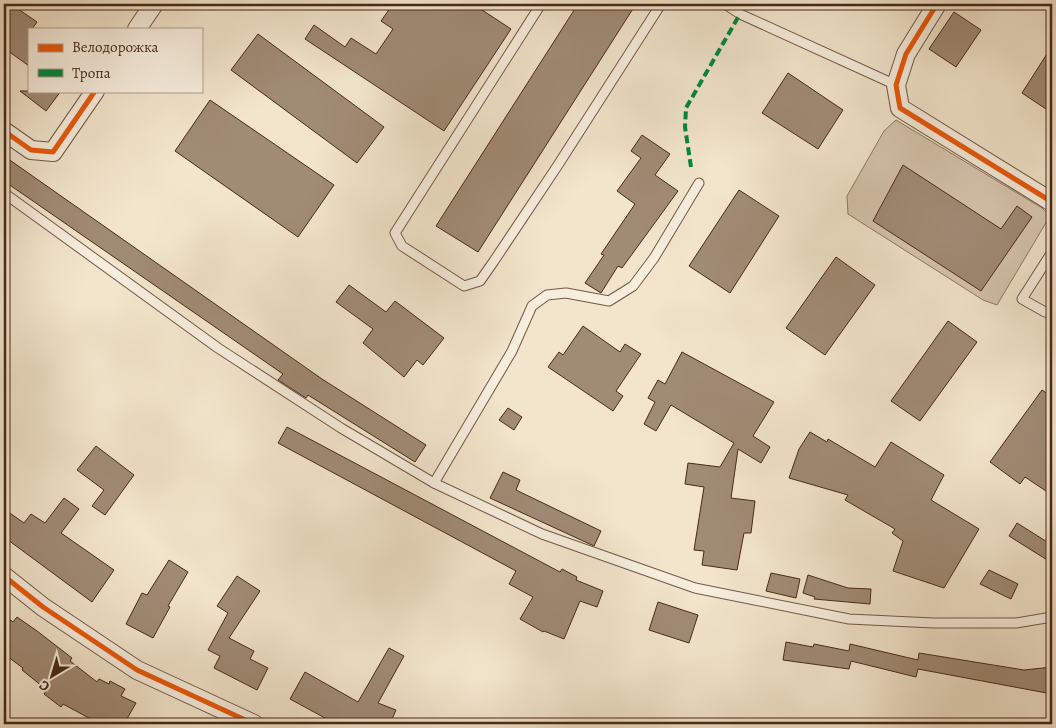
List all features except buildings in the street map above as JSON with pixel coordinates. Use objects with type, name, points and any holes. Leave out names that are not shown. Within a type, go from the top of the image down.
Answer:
[{"type":"street","points":[[138,28],[154,4]]},
{"type":"street","points":[[937,4],[906,54],[896,85],[900,108],[1052,202]]},
{"type":"street","points":[[4,132],[31,150],[53,152],[94,92]]},
{"type":"street","points":[[4,576],[43,606],[137,670],[254,724]]},
{"type":"lane","points":[[540,4],[395,233],[402,246],[464,286],[480,281],[494,261],[661,4]]},
{"type":"lane","points":[[725,4],[740,14],[896,85]]},
{"type":"lane","points":[[434,483],[512,351],[532,306],[547,295],[566,293],[609,301],[633,286],[654,258],[699,184]]},
{"type":"lane","points":[[4,193],[218,348],[341,428],[434,483],[542,534],[695,588],[849,619],[933,623],[1016,623],[1052,616]]},
{"type":"lane","points":[[1045,312],[1022,299],[1052,252]]},
{"type":"shaded area","points":[[896,120],[1042,208],[1050,216],[997,305],[983,300],[848,214],[847,196],[884,131]]},
{"type":"marked path","points":[[691,167],[685,127],[686,108],[740,14]]},
{"type":"cycle path","points":[[937,4],[906,54],[896,85],[900,108],[1052,202]]},
{"type":"cycle path","points":[[4,131],[31,150],[53,152],[94,92]]},
{"type":"cycle path","points":[[4,576],[43,607],[137,670],[254,724]]}]
